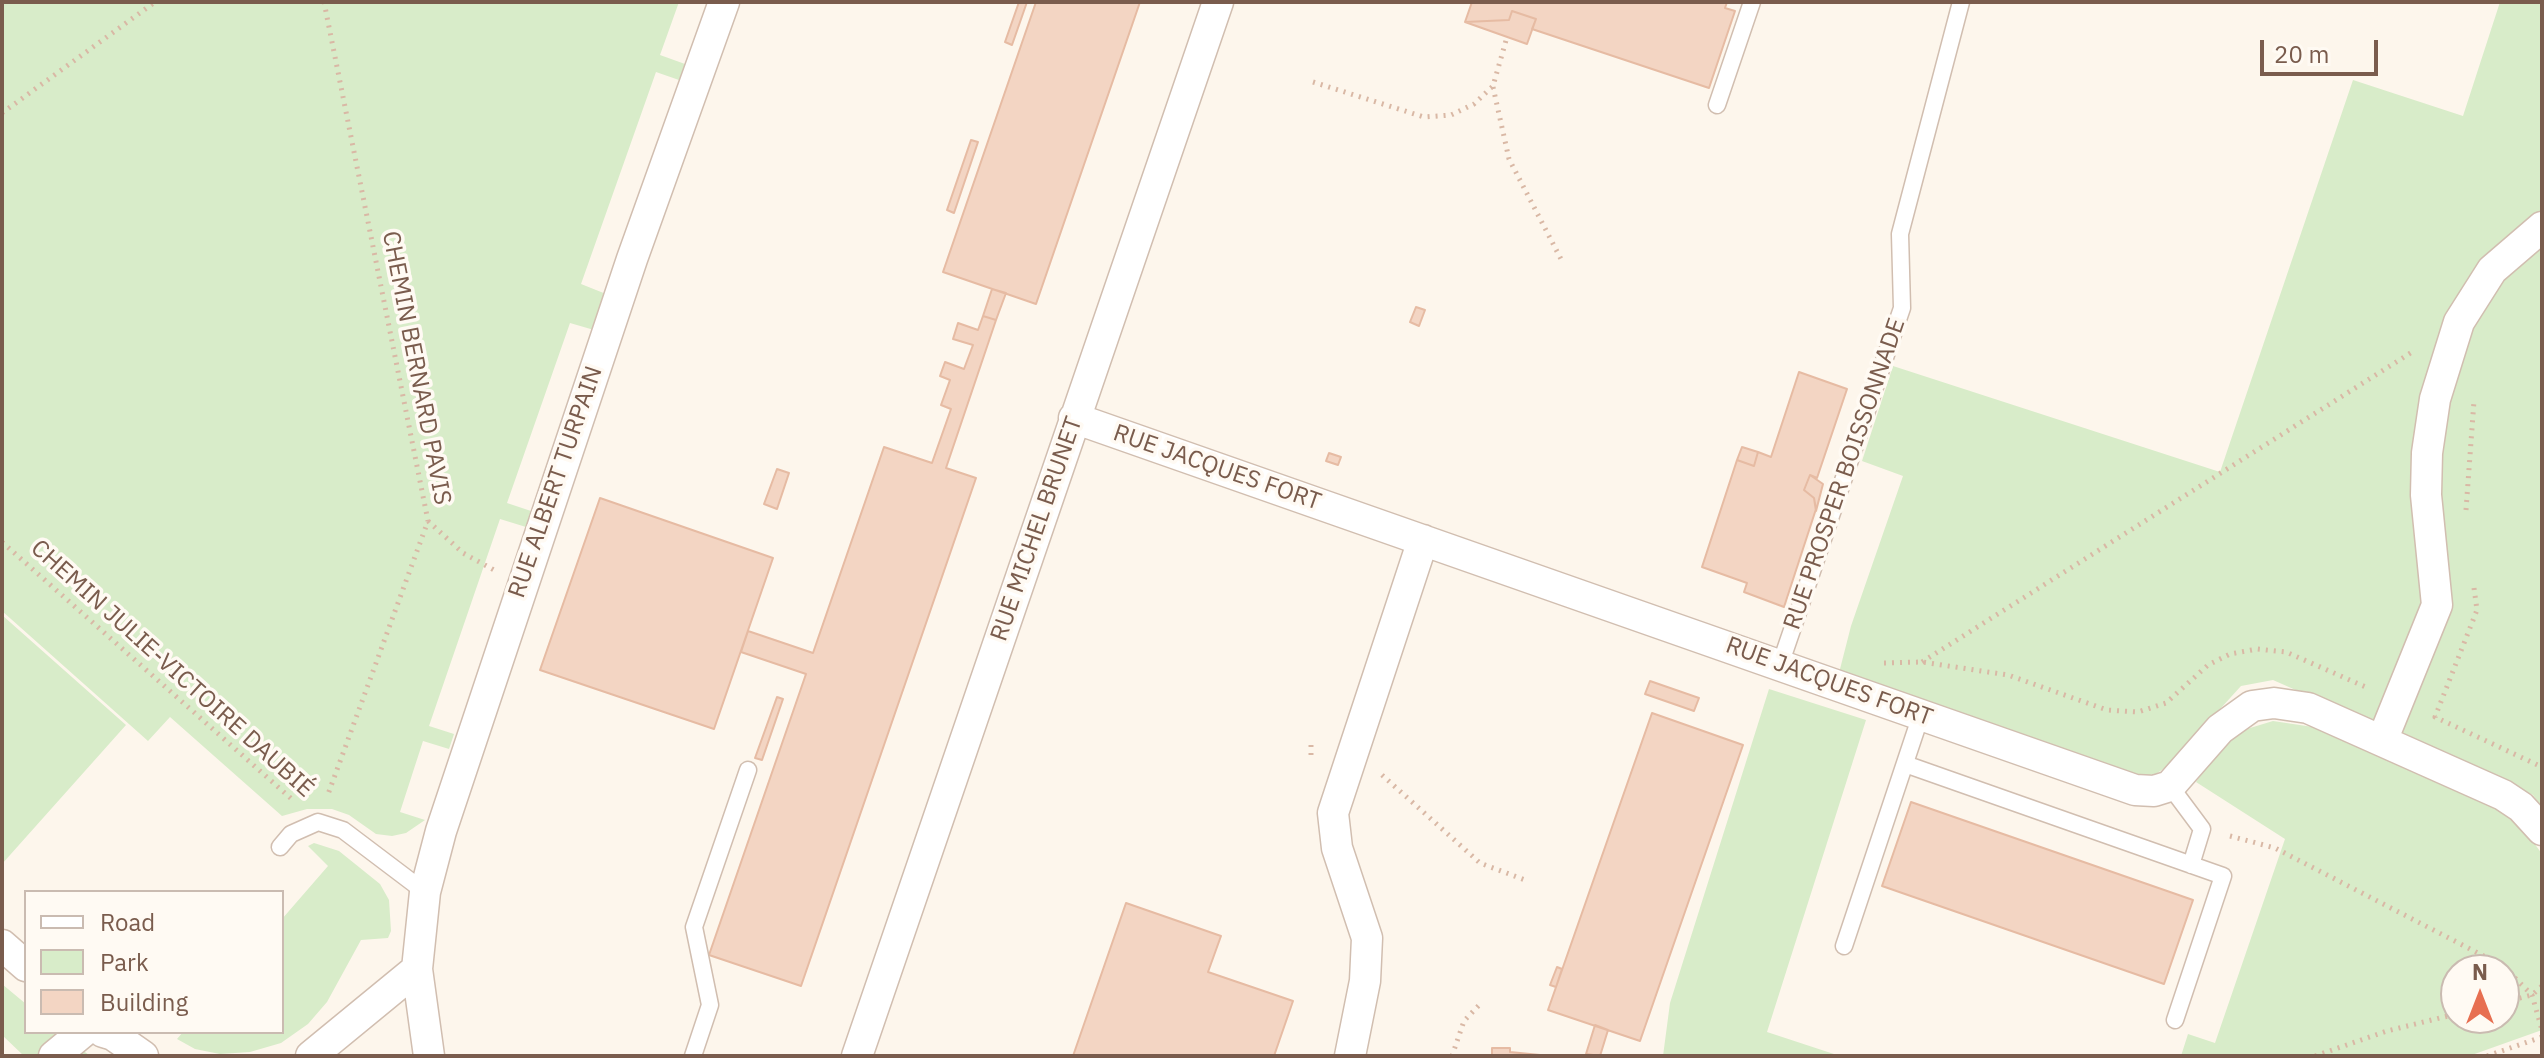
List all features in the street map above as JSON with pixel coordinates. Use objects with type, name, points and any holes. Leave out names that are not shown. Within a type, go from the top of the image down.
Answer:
[{"type":"street","name":"RUE ALBERT TURPAIN","points":[[429,1056],[417,969],[425,892],[441,831],[523,579],[724,2]]},
{"type":"street","name":"RUE MICHEL BRUNET","points":[[857,1056],[1218,2]]},
{"type":"street","points":[[2382,741],[2437,605],[2426,495],[2427,453],[2435,399],[2459,322],[2492,270],[2542,227]]},
{"type":"street","name":"RUE JACQUES FORT","points":[[1074,418],[2135,790],[2154,791],[2170,786]]},
{"type":"street","points":[[1350,1056],[1365,981],[1367,938],[1337,848],[1333,813],[1423,540]]},
{"type":"street","points":[[2170,786],[2220,729],[2252,706],[2274,703],[2308,708],[2503,795],[2521,807],[2542,830]]},
{"type":"street","points":[[2,945],[24,964]]},
{"type":"street","points":[[311,1056],[417,969]]},
{"type":"street","points":[[54,1056],[81,1034]]},
{"type":"street","points":[[110,1034],[143,1056]]},
{"type":"lane","points":[[1717,105],[1752,2]]},
{"type":"lane","name":"RUE PROSPER BOISSONNADE","points":[[1780,665],[1902,308],[1899,260],[1903,221],[1961,2]]},
{"type":"lane","points":[[1844,946],[1921,715]]},
{"type":"lane","points":[[1905,764],[2223,876],[2175,1020]]},
{"type":"lane","points":[[693,1056],[710,1005],[694,927],[748,770]]},
{"type":"lane","points":[[2170,786],[2202,829],[2191,865]]},
{"type":"lane","points":[[280,847],[291,834],[318,822],[343,830],[425,892]]},
{"type":"path","points":[[2,113],[155,2]]},
{"type":"path","name":"CHEMIN BERNARD PAVIS","points":[[318,822],[428,521],[324,2]]},
{"type":"path","points":[[1507,37],[1493,86],[1509,159],[1562,261]]},
{"type":"path","points":[[1313,82],[1424,117],[1451,115],[1474,104],[1493,86]]},
{"type":"path","points":[[1922,662],[2459,322]]},
{"type":"path","points":[[2465,518],[2470,423],[2476,395]]},
{"type":"path","points":[[428,521],[463,553],[484,567],[523,579]]},
{"type":"path","name":"CHEMIN JULIE-VICTOIRE DAUBIÉ","points":[[2,542],[318,822]]},
{"type":"path","points":[[2435,717],[2477,610],[2473,579]]},
{"type":"path","points":[[1881,663],[1922,662],[2008,675],[2107,710],[2138,712],[2166,703],[2208,665],[2230,654],[2257,649],[2286,652],[2542,767]]},
{"type":"path","points":[[1373,768],[1480,863],[1525,880]]},
{"type":"path","points":[[2202,829],[2275,848],[2503,966],[2532,995],[2542,1030]]},
{"type":"path","points":[[2520,998],[2532,995],[2542,986]]},
{"type":"path","points":[[1452,1056],[1464,1021],[1482,1002]]},
{"type":"path","points":[[2315,1056],[2387,1031],[2440,1018]]},
{"type":"path","points":[[2487,1056],[2542,1037]]},
{"type":"green space","points":[[2,2],[679,2],[660,55],[685,64],[679,80],[656,72],[581,284],[606,294],[594,330],[570,323],[507,503],[531,511],[526,527],[500,519],[429,726],[454,734],[449,749],[423,741],[400,812],[425,820],[406,833],[392,836],[376,834],[349,815],[332,809],[307,809],[282,816],[170,717],[148,741],[2,611]]},
{"type":"green space","points":[[2500,2],[2542,2],[2542,807],[2533,795],[2273,680],[2241,686],[2170,764],[2156,774],[2143,776],[1839,673],[1851,626],[1903,476],[1862,461],[1893,366],[2220,472],[2353,80],[2463,116]]},
{"type":"green space","points":[[2,615],[126,725],[2,864]]},
{"type":"green space","points":[[1769,689],[1866,720],[1767,1032],[1840,1056],[1663,1056],[1670,1003]]},
{"type":"green space","points":[[2273,721],[2313,727],[2499,809],[2529,836],[2542,854],[2542,1030],[2469,1056],[2181,1056],[2188,1034],[2215,1043],[2285,839],[2196,782],[2216,753],[2232,738]]},
{"type":"green space","points":[[314,843],[339,851],[380,884],[389,900],[391,931],[388,938],[361,940],[327,1002],[308,1024],[281,1043],[250,1052],[220,1054],[195,1049],[177,1039],[181,1034],[284,1034],[284,917],[328,866],[308,846]]},
{"type":"green space","points":[[2,984],[24,1002],[24,1034],[62,1034],[90,1056],[24,1056],[2,1035]]},
{"type":"building","points":[[1019,2],[1027,2],[1012,45],[1005,42]]},
{"type":"building","points":[[1036,2],[1140,2],[1036,304],[943,272]]},
{"type":"building","points":[[1472,2],[1727,2],[1725,8],[1735,11],[1709,88],[1532,29],[1536,19],[1512,11],[1509,20],[1465,22]]},
{"type":"building","points":[[1512,11],[1536,19],[1527,44],[1465,22],[1509,20]]},
{"type":"building","points":[[971,140],[978,142],[954,213],[947,210]]},
{"type":"building","points":[[992,289],[1006,293],[996,320],[983,316]]},
{"type":"building","points":[[1416,307],[1425,310],[1419,326],[1410,322]]},
{"type":"building","points":[[983,316],[996,320],[946,468],[976,478],[801,986],[709,955],[806,674],[741,652],[748,631],[813,653],[884,447],[932,463],[951,409],[941,405],[950,380],[940,376],[945,362],[964,369],[973,345],[953,339],[958,323],[978,330]]},
{"type":"building","points":[[1799,372],[1847,389],[1817,478],[1810,475],[1804,490],[1814,498],[1816,509],[1784,607],[1744,592],[1747,583],[1702,567],[1737,460],[1754,466],[1758,452],[1771,457]]},
{"type":"building","points":[[1742,447],[1758,452],[1754,466],[1737,460]]},
{"type":"building","points":[[1329,453],[1341,457],[1338,465],[1326,461]]},
{"type":"building","points":[[777,469],[789,473],[777,509],[764,504]]},
{"type":"building","points":[[1810,475],[1823,484],[1816,511],[1814,498],[1804,490]]},
{"type":"building","points":[[600,498],[773,558],[714,729],[540,670]]},
{"type":"building","points":[[1650,681],[1699,698],[1694,711],[1645,694]]},
{"type":"building","points":[[777,697],[783,699],[762,760],[755,758]]},
{"type":"building","points":[[1652,713],[1743,745],[1640,1041],[1548,1010]]},
{"type":"building","points":[[1911,802],[2193,900],[2164,984],[1882,886]]},
{"type":"building","points":[[1126,903],[1221,936],[1208,972],[1293,1001],[1274,1056],[1073,1056]]},
{"type":"building","points":[[1557,967],[1562,969],[1556,987],[1550,985]]},
{"type":"building","points":[[1595,1025],[1608,1030],[1600,1056],[1586,1054]]},
{"type":"building","points":[[1492,1048],[1510,1048],[1510,1052],[1550,1056],[1492,1056]]}]
